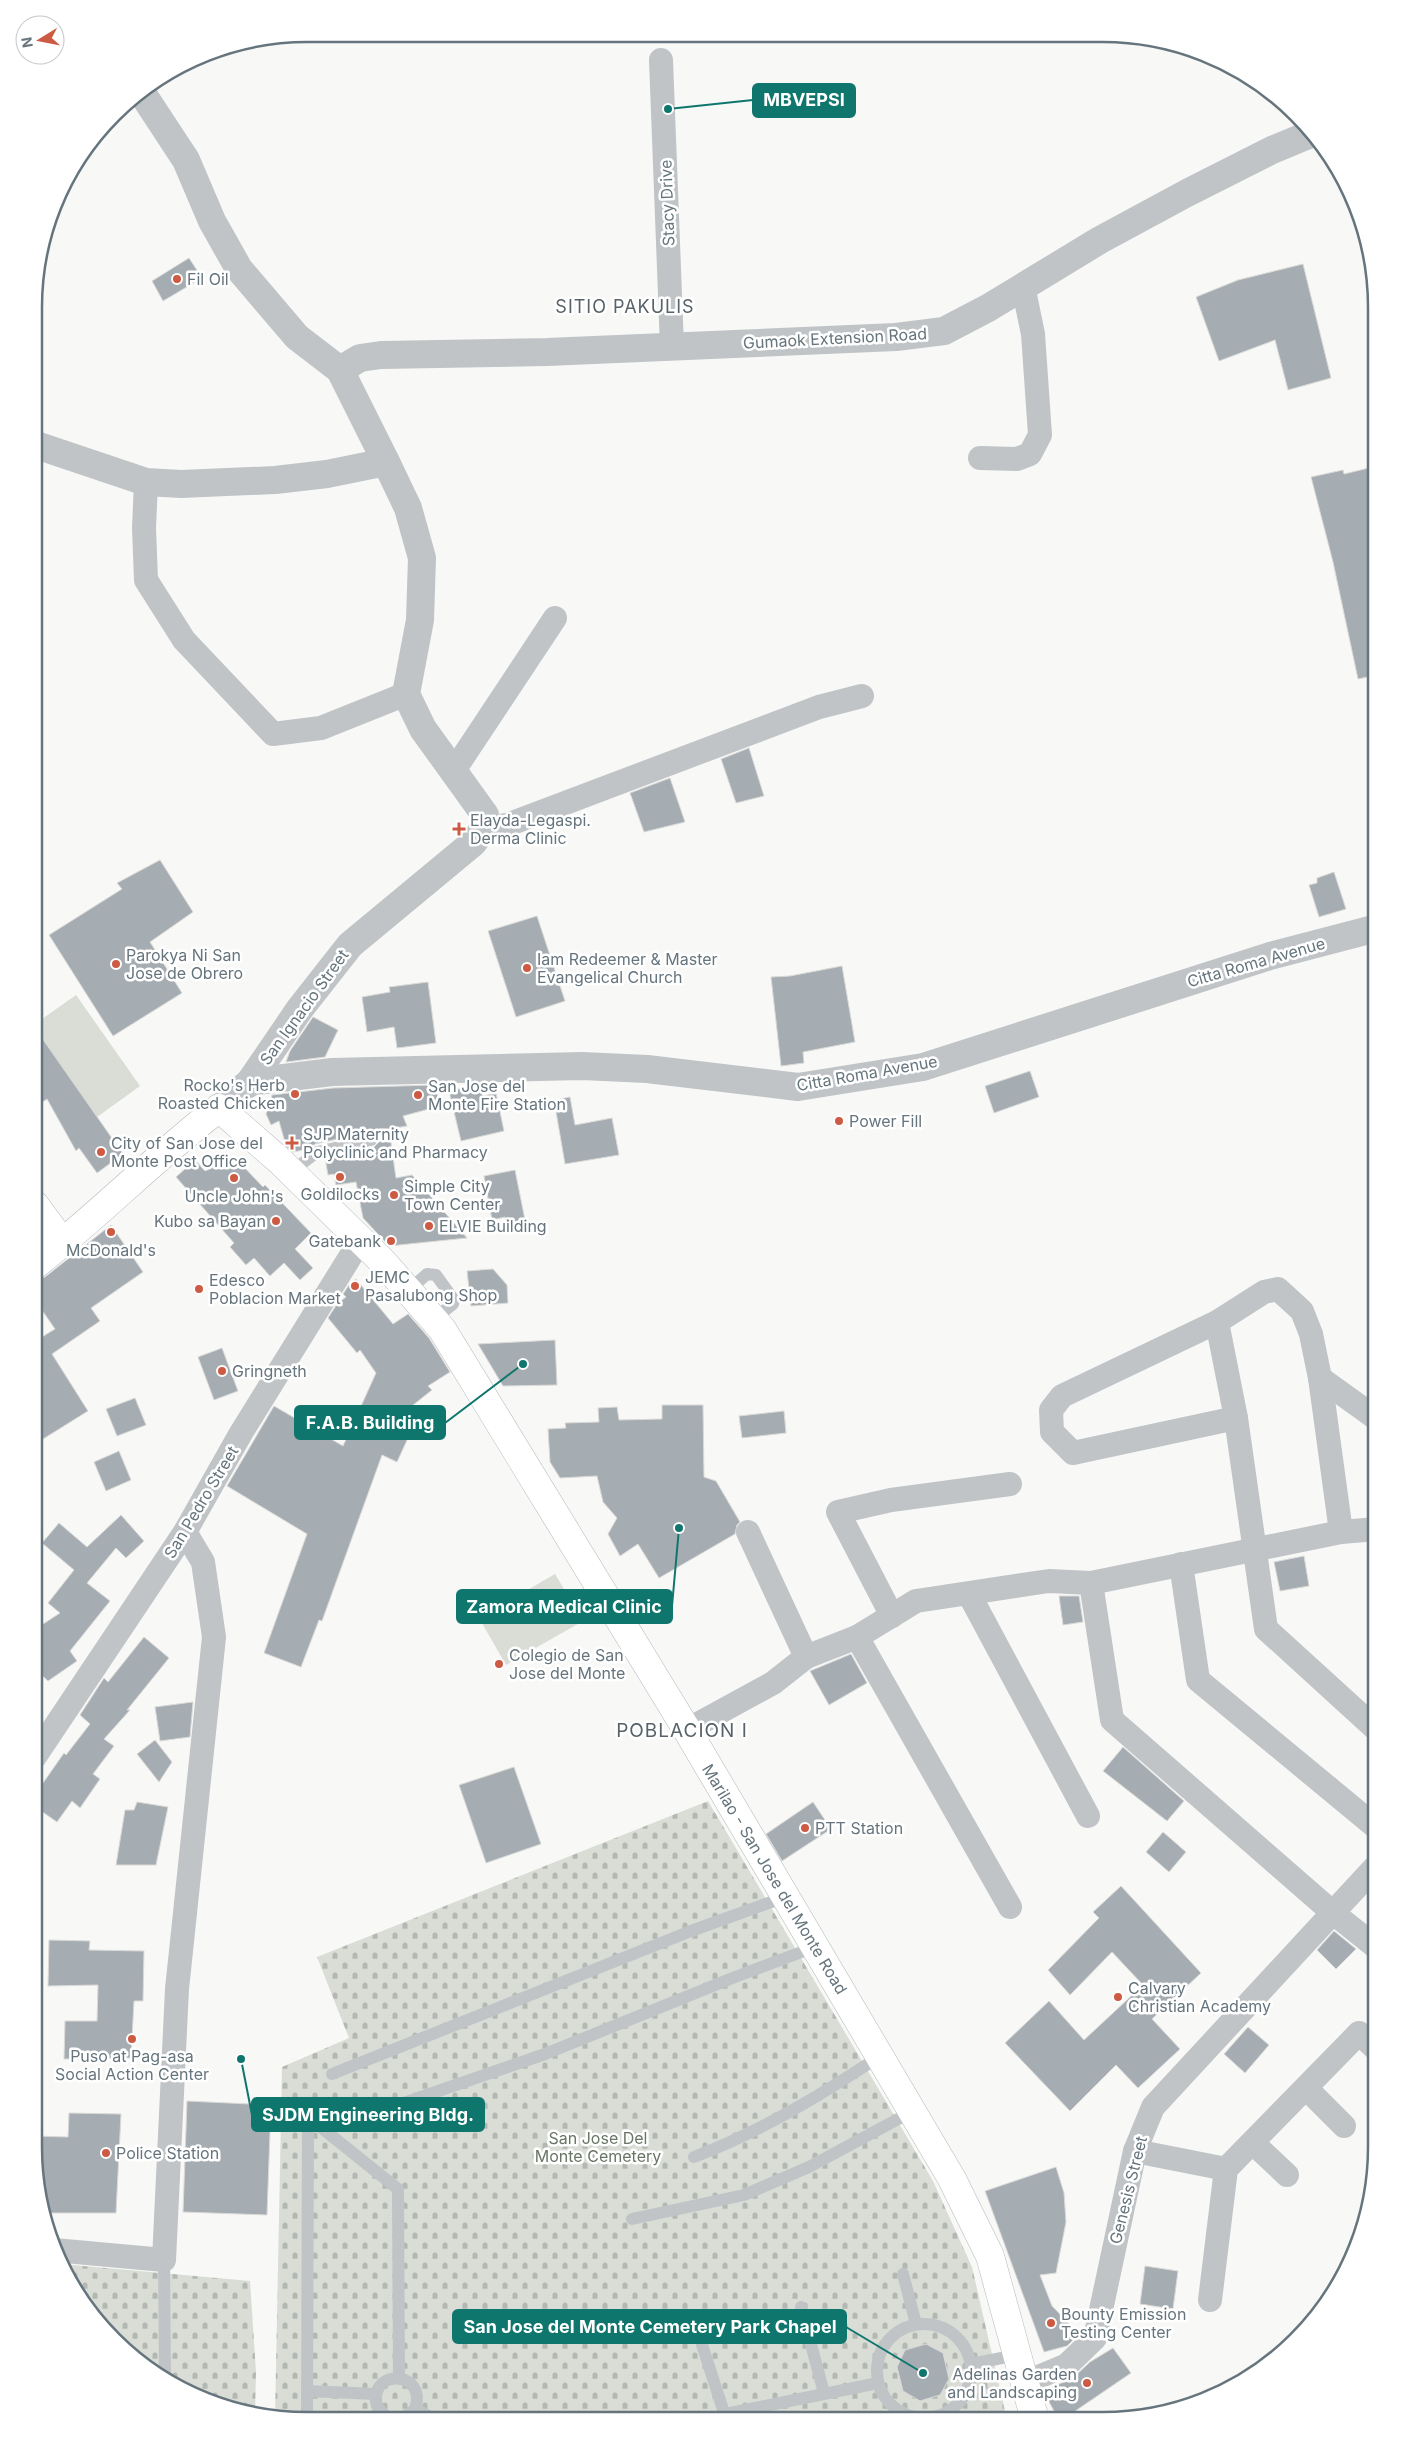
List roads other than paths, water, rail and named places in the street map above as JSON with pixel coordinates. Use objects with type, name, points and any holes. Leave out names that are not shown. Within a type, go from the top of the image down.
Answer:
[{"type":"main road","name":"Marilao - San Jose del Monte Road","points":[[219,1108],[291,1172],[360,1242],[382,1261],[442,1329],[687,1730],[914,2111],[952,2179],[990,2256],[1033,2412]]},
{"type":"main road","name":"San Ignacio Street","points":[[43,1258],[63,1243],[154,1160],[219,1108]]},
{"type":"main road","points":[[43,1216],[63,1243]]},
{"type":"street","name":"Stacy Drive","points":[[661,60],[672,346]]},
{"type":"street","points":[[145,98],[186,160],[212,222],[239,269],[297,337],[340,370],[408,508],[422,558],[420,620],[406,694],[422,730],[484,815],[484,828],[507,825],[820,706],[862,696]]},
{"type":"street","name":"Gumaok Extension Road","points":[[340,370],[360,358],[382,355],[418,356],[896,337],[944,331],[988,308],[1100,240],[1187,193],[1272,150],[1306,136]]},
{"type":"street","points":[[980,458],[1017,459],[1030,454],[1040,436],[1033,334],[1023,286]]},
{"type":"street","points":[[43,447],[146,482],[181,484],[275,480],[327,474],[386,462]]},
{"type":"street","points":[[146,482],[144,528],[146,580],[184,640],[273,734],[321,728],[406,694]]},
{"type":"street","points":[[453,772],[556,618]]},
{"type":"street","name":"San Ignacio Street","points":[[219,1108],[250,1082],[299,1010],[350,945],[473,843],[484,828]]},
{"type":"street","name":"Citta Roma Avenue","points":[[250,1082],[332,1072],[582,1066],[647,1069],[798,1087],[923,1067],[1270,956],[1368,930]]},
{"type":"street","name":"San Pedro Street","points":[[43,1745],[185,1532],[241,1433],[360,1242]]},
{"type":"street","points":[[1236,1418],[1073,1453],[1052,1432],[1051,1410],[1062,1396],[1217,1322],[1264,1292],[1278,1289],[1302,1311],[1311,1334],[1320,1378],[1341,1532]]},
{"type":"street","points":[[1217,1322],[1236,1418],[1266,1629],[1368,1722]]},
{"type":"street","points":[[1320,1378],[1368,1413]]},
{"type":"street","points":[[892,1616],[838,1512],[891,1500],[1010,1484]]},
{"type":"street","points":[[687,1730],[773,1683],[806,1658],[857,1637],[916,1601],[1049,1581],[1091,1583],[1341,1532],[1368,1530]]},
{"type":"street","points":[[64,2251],[164,2260],[177,1990],[214,1637],[203,1562],[185,1532]]},
{"type":"street","points":[[748,1532],[806,1658]]},
{"type":"street","points":[[1181,1564],[1198,1680],[1368,1821]]},
{"type":"street","points":[[1091,1583],[1112,1720],[1332,1912],[1368,1941]]},
{"type":"street","points":[[969,1594],[1088,1816]]},
{"type":"street","points":[[857,1637],[1010,1907]]},
{"type":"street","name":"Genesis Street","points":[[1024,2384],[1067,2365],[1095,2338],[1136,2151],[1153,2107],[1368,1874]]},
{"type":"street","points":[[1210,2300],[1226,2169],[1359,2033],[1368,2042]]},
{"type":"street","points":[[1306,2088],[1344,2126]]},
{"type":"street","points":[[1253,2143],[1287,2175]]},
{"type":"street","points":[[1136,2151],[1226,2169]]},
{"type":"lane","points":[[291,1172],[317,1152],[371,1140]]},
{"type":"lane","points":[[332,2074],[691,1931],[785,1897]]},
{"type":"lane","points":[[401,2104],[545,2054],[702,1990],[815,1947]]},
{"type":"lane","points":[[694,2157],[737,2140],[817,2096],[880,2056]]},
{"type":"lane","points":[[632,2219],[744,2195],[809,2167],[914,2111]]},
{"type":"lane","points":[[307,2412],[308,2117],[398,2189],[399,2378]]},
{"type":"lane","points":[[164,2260],[165,2370]]},
{"type":"lane","points":[[903,2274],[916,2324]]},
{"type":"lane","points":[[801,2307],[824,2392]]},
{"type":"lane","points":[[901,2412],[885,2398],[878,2383],[877,2367],[881,2352],[889,2338],[901,2329],[916,2324],[929,2323],[952,2332],[964,2346],[971,2364],[971,2380],[966,2395],[956,2407],[948,2412]]},
{"type":"lane","points":[[696,2326],[719,2412]]},
{"type":"lane","points":[[971,2364],[1017,2355]]},
{"type":"lane","points":[[380,2412],[377,2406],[376,2394],[382,2383],[393,2378],[399,2378],[411,2384],[415,2389],[417,2402],[415,2409],[411,2412]]},
{"type":"lane","points":[[745,2412],[824,2392],[878,2383]]},
{"type":"lane","points":[[307,2391],[376,2394]]},
{"type":"lane","points":[[415,2409],[421,2412]]},
{"type":"place","name":"MBVEPSI","points":[[668,109]]},
{"type":"place","name":"Fil Oil","points":[[177,279]]},
{"type":"place","name":"Elayda-Legaspi. Derma Clinic","points":[[459,829]]},
{"type":"place","name":"Parokya Ni San Jose de Obrero","points":[[116,964]]},
{"type":"place","name":"Iam Redeemer & Master Evangelical Church","points":[[527,968]]},
{"type":"place","name":"Rocko's Herb Roasted Chicken","points":[[295,1094]]},
{"type":"place","name":"San Jose del Monte Fire Station","points":[[418,1095]]},
{"type":"place","name":"Power Fill","points":[[839,1121]]},
{"type":"place","name":"SJP Maternity Polyclinic and Pharmacy","points":[[292,1143]]},
{"type":"place","name":"City of San Jose del Monte Post Office","points":[[101,1152]]},
{"type":"place","name":"Goldilocks","points":[[340,1177]]},
{"type":"place","name":"Uncle John's","points":[[234,1178]]},
{"type":"place","name":"Simple City Town Center","points":[[394,1195]]},
{"type":"place","name":"Kubo sa Bayan","points":[[276,1221]]},
{"type":"place","name":"ELVIE Building","points":[[429,1226]]},
{"type":"place","name":"McDonald's","points":[[111,1232]]},
{"type":"place","name":"Gatebank","points":[[391,1241]]},
{"type":"place","name":"JEMC Pasalubong Shop","points":[[355,1286]]},
{"type":"place","name":"Edesco Poblacion Market","points":[[199,1289]]},
{"type":"place","name":"F.A.B. Building","points":[[523,1364]]},
{"type":"place","name":"Gringneth","points":[[222,1371]]},
{"type":"place","name":"Zamora Medical Clinic","points":[[679,1528]]},
{"type":"place","name":"Colegio de San Jose del Monte","points":[[499,1664]]},
{"type":"place","name":"PTT Station","points":[[805,1828]]},
{"type":"place","name":"Calvary Christian Academy","points":[[1118,1997]]},
{"type":"place","name":"Puso at Pag-asa Social Action Center","points":[[132,2039]]},
{"type":"place","name":"SJDM Engineering Bldg.","points":[[241,2059]]},
{"type":"place","name":"Police Station","points":[[106,2153]]},
{"type":"place","name":"Bounty Emission Testing Center","points":[[1051,2323]]},
{"type":"place","name":"San Jose del Monte Cemetery Park Chapel","points":[[923,2373]]},
{"type":"place","name":"Adelinas Garden and Landscaping","points":[[1087,2383]]},
{"type":"district","name":"SITIO PAKULIS","points":[[625,306]]},
{"type":"district","name":"POBLACION I","points":[[682,1730]]},
{"type":"park label","name":"San Jose Del Monte Cemetery","points":[[598,2147]]}]
